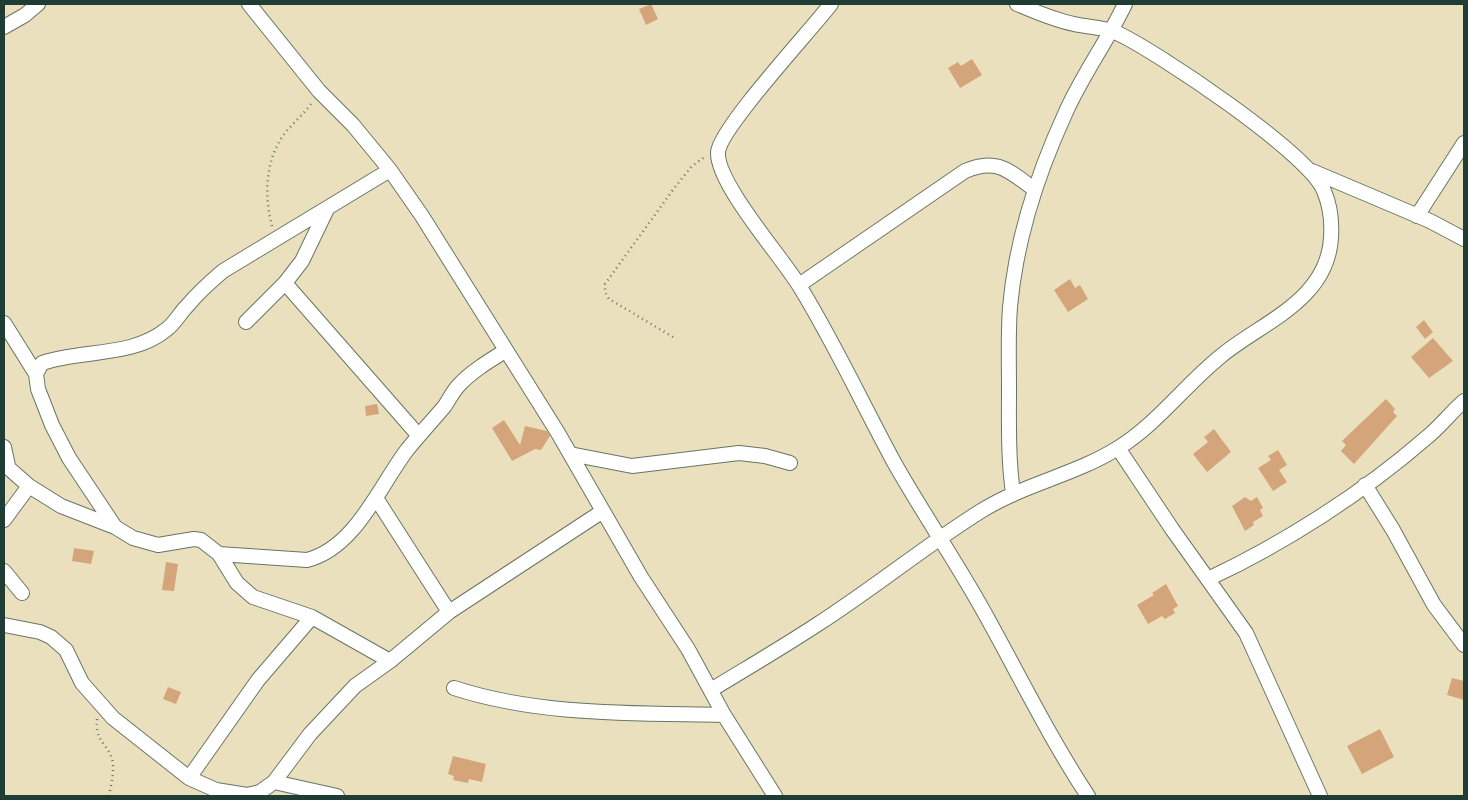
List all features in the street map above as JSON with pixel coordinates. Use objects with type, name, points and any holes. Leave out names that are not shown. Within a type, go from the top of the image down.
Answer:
[{"type":"street","points":[[4,27],[25,15],[38,4]]},
{"type":"street","points":[[249,4],[319,92],[353,125],[390,170],[430,229],[570,454],[641,577],[688,649],[724,714],[775,796]]},
{"type":"street","points":[[832,4],[740,115],[719,147],[720,168],[799,285],[896,465],[941,539],[1088,796]]},
{"type":"street","points":[[1017,4],[1073,24],[1112,31],[1158,56],[1211,93],[1257,126],[1312,171],[1417,216],[1464,239]]},
{"type":"street","points":[[1013,493],[1009,440],[1010,306],[1019,250],[1034,189],[1065,113],[1086,71],[1112,31],[1125,4]]},
{"type":"street","points":[[1417,216],[1464,143]]},
{"type":"street","points":[[799,285],[965,171],[981,164],[995,166],[1010,172],[1034,189]]},
{"type":"street","points":[[36,374],[42,363],[57,358],[110,352],[148,341],[168,329],[208,284],[223,271],[390,170]]},
{"type":"street","points":[[711,690],[820,623],[879,580],[981,511],[1013,493],[1060,476],[1118,448],[1161,414],[1220,356],[1287,311],[1312,287],[1324,269],[1330,245],[1331,228],[1324,189],[1312,171]]},
{"type":"street","points":[[246,322],[285,283],[302,261],[328,208]]},
{"type":"street","points":[[285,283],[419,436]]},
{"type":"street","points":[[4,323],[36,374],[38,388],[56,433],[69,458],[115,527]]},
{"type":"street","points":[[219,554],[292,560],[320,557],[343,540],[376,498],[407,450],[459,385],[475,370],[505,351]]},
{"type":"street","points":[[1208,579],[1235,567],[1299,529],[1364,485],[1426,438],[1464,401]]},
{"type":"street","points":[[4,447],[6,465],[29,486],[61,506],[115,527],[142,541],[158,545],[194,539],[201,540],[219,554],[237,583],[253,597],[312,617],[390,661]]},
{"type":"street","points":[[1118,448],[1246,633],[1256,651],[1320,796]]},
{"type":"street","points":[[570,454],[632,466],[739,453],[765,456],[790,463]]},
{"type":"street","points":[[1364,485],[1389,523],[1434,605],[1464,645]]},
{"type":"street","points":[[4,520],[29,486]]},
{"type":"street","points":[[376,498],[449,612]]},
{"type":"street","points":[[4,625],[40,632],[51,637],[66,650],[82,683],[98,703],[126,730],[188,778],[216,790],[247,795],[260,792],[274,782],[332,708],[355,686],[390,661],[449,612],[603,511]]},
{"type":"street","points":[[4,571],[22,593]]},
{"type":"street","points":[[188,778],[258,680],[312,617]]},
{"type":"street","points":[[454,688],[478,696],[548,708],[724,714]]},
{"type":"street","points":[[274,782],[337,796]]},
{"type":"path","points":[[276,240],[266,196],[272,159],[285,134],[306,111],[319,92]]},
{"type":"path","points":[[673,337],[609,299],[605,292],[605,284],[687,173],[719,147]]},
{"type":"path","points":[[98,703],[98,736],[111,756],[114,766],[109,796]]},
{"type":"building","points":[[651,4],[658,19],[646,25],[639,9]]},
{"type":"building","points":[[972,59],[982,75],[960,88],[948,68],[958,62],[961,66]]},
{"type":"building","points":[[1070,279],[1075,288],[1080,285],[1088,299],[1068,312],[1054,290]]},
{"type":"building","points":[[1424,320],[1433,332],[1425,339],[1416,327]]},
{"type":"building","points":[[1433,338],[1453,361],[1429,378],[1411,357]]},
{"type":"building","points":[[1386,399],[1395,409],[1393,412],[1397,416],[1354,464],[1341,451],[1346,445],[1342,441]]},
{"type":"building","points":[[377,404],[379,414],[366,416],[365,406]]},
{"type":"building","points":[[504,420],[520,445],[525,426],[547,431],[550,436],[541,450],[535,449],[512,461],[492,428]]},
{"type":"building","points":[[1214,429],[1231,452],[1207,472],[1193,454],[1208,442],[1204,437]]},
{"type":"building","points":[[1278,450],[1287,465],[1279,470],[1287,482],[1273,491],[1258,468],[1271,460],[1268,456]]},
{"type":"building","points":[[1245,497],[1251,501],[1257,497],[1263,508],[1260,510],[1263,516],[1253,522],[1254,525],[1245,531],[1232,506]]},
{"type":"building","points":[[74,548],[94,551],[91,564],[72,561]]},
{"type":"building","points":[[166,562],[178,564],[174,591],[162,590]]},
{"type":"building","points":[[1166,584],[1178,606],[1173,609],[1175,613],[1165,619],[1162,616],[1148,624],[1137,605],[1154,595],[1152,593]]},
{"type":"building","points":[[1452,678],[1464,681],[1464,700],[1447,695]]},
{"type":"building","points":[[168,687],[181,692],[176,704],[163,699]]},
{"type":"building","points":[[1380,729],[1394,757],[1362,774],[1347,746]]},
{"type":"building","points":[[453,756],[486,764],[482,782],[469,779],[468,783],[453,780],[454,776],[448,774]]}]
